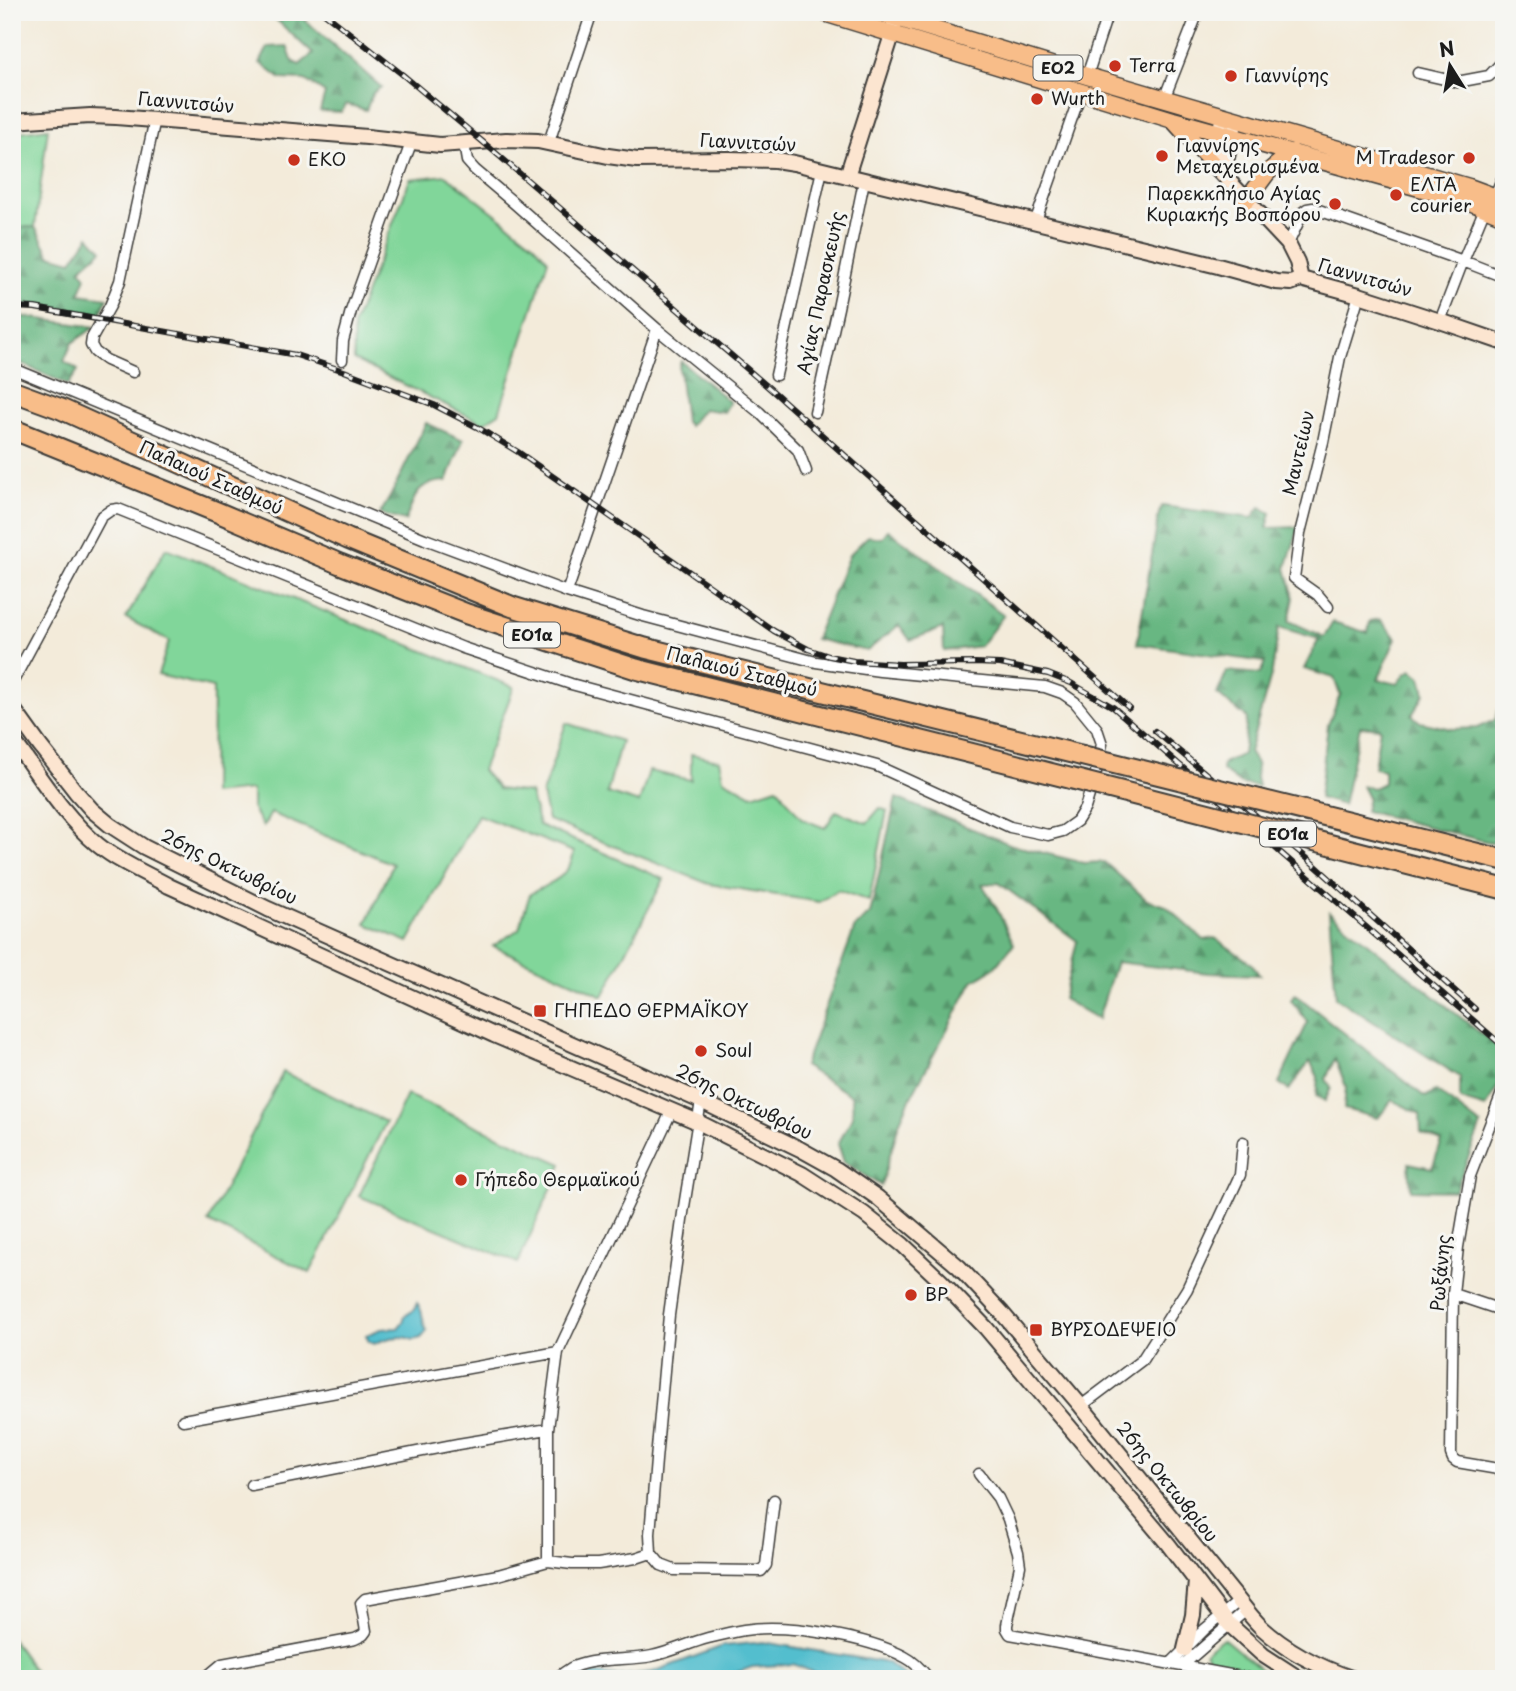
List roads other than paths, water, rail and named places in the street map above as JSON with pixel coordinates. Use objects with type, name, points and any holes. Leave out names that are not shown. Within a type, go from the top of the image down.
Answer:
[{"type":"highway","name":"Παλαιού Σταθμού","points":[[16,392],[348,540],[513,607],[645,649],[1504,860]]},
{"type":"highway","name":"Παλαιού Σταθμού","points":[[12,429],[467,614],[636,669],[1504,889]]},
{"type":"main road","name":"ΕΟ2","points":[[821,12],[1172,120],[1227,126],[1495,201],[1504,216]]},
{"type":"main road","name":"ΕΟ2","points":[[877,12],[895,15],[1164,99],[1292,152],[1470,202],[1495,201]]},
{"type":"main road","points":[[847,176],[892,35],[895,15]]},
{"type":"main road","name":"Γιαννιτσών","points":[[12,121],[90,116],[155,119],[440,145],[518,140],[549,142],[631,160],[760,159],[794,163],[1276,282],[1291,283],[1301,279],[1359,295],[1504,343]]},
{"type":"main road","points":[[1172,120],[1288,244],[1297,262],[1301,279]]},
{"type":"main road","points":[[1217,168],[1227,126]]},
{"type":"main road","points":[[1247,200],[1267,173],[1292,152]]},
{"type":"main road","name":"26ης Οκτωβρίου","points":[[12,707],[92,810],[144,847],[268,909],[701,1101],[800,1149],[878,1198],[959,1267],[1002,1313],[1261,1626],[1290,1648],[1354,1679]]},
{"type":"main road","points":[[12,739],[78,826],[122,861],[169,886],[495,1035],[698,1122],[778,1161],[823,1186],[864,1214],[903,1245],[986,1328],[1168,1544],[1225,1620],[1263,1655],[1300,1679]]},
{"type":"main road","points":[[1185,1648],[1193,1615],[1196,1581]]},
{"type":"street","points":[[549,142],[592,12]]},
{"type":"street","points":[[1087,76],[1108,12]]},
{"type":"street","points":[[1164,99],[1198,12]]},
{"type":"street","points":[[1418,73],[1457,82],[1489,76],[1504,60]]},
{"type":"street","points":[[1035,223],[1081,92]]},
{"type":"street","points":[[133,372],[95,352],[91,345],[120,281],[155,119]]},
{"type":"street","points":[[342,360],[343,341],[349,319],[411,143]]},
{"type":"street","points":[[464,144],[467,161],[475,170],[657,329],[760,412],[799,450],[806,471]]},
{"type":"street","points":[[776,375],[822,170]]},
{"type":"street","points":[[1440,321],[1463,261],[1495,201],[1504,174]]},
{"type":"street","name":"Αγίας Παρασκευής","points":[[814,412],[864,181]]},
{"type":"street","points":[[1288,244],[1303,212],[1310,208],[1504,277]]},
{"type":"street","name":"Μαντείων","points":[[1328,607],[1318,595],[1294,578],[1300,533],[1323,442],[1340,357],[1359,295]]},
{"type":"street","points":[[567,592],[657,329]]},
{"type":"street","points":[[12,368],[425,539],[567,592],[643,616],[816,662],[1038,686],[1062,693],[1084,712],[1097,729],[1102,744],[1085,808],[1077,821],[1063,831],[1048,835],[1010,827],[877,766],[572,684],[463,648],[118,509],[101,517],[12,683]]},
{"type":"street","name":"Ρωξάνης","points":[[1504,1088],[1470,1176],[1458,1247],[1452,1294],[1451,1454],[1453,1459],[1460,1462],[1504,1470]]},
{"type":"street","points":[[701,1101],[682,1213],[669,1315],[650,1534],[651,1553],[667,1569],[761,1571],[766,1565],[774,1500]]},
{"type":"street","points":[[548,1561],[548,1429],[558,1352],[671,1112]]},
{"type":"street","points":[[1081,1406],[1142,1360],[1187,1289],[1240,1175],[1243,1142]]},
{"type":"street","points":[[1452,1294],[1504,1311]]},
{"type":"street","points":[[183,1420],[558,1352]]},
{"type":"street","points":[[251,1485],[548,1429]]},
{"type":"street","points":[[979,1474],[998,1498],[1014,1534],[1018,1552],[1020,1566],[1007,1625],[1008,1632],[1252,1679]]},
{"type":"street","points":[[204,1679],[222,1664],[355,1639],[366,1631],[361,1602],[365,1599],[498,1575],[548,1561],[598,1564],[651,1553]]},
{"type":"street","points":[[1183,1665],[1242,1605]]},
{"type":"street","points":[[1171,1663],[1185,1648],[1225,1620]]},
{"type":"street","points":[[555,1679],[572,1668],[586,1664],[654,1656],[708,1638],[746,1630],[778,1628],[839,1636],[895,1652],[922,1670],[929,1679]]},
{"type":"water","points":[[417,1303],[427,1331],[421,1338],[413,1340],[399,1337],[374,1344],[369,1342],[366,1335],[381,1329],[398,1328]]},
{"type":"water","points":[[763,1642],[888,1663],[908,1679],[830,1679],[793,1664],[752,1667],[719,1679],[581,1679],[594,1673],[617,1676],[653,1672],[723,1646]]},
{"type":"railway","points":[[323,12],[483,142],[767,386],[1129,708]]},
{"type":"railway","points":[[12,307],[35,308],[296,355],[434,405],[518,452],[774,631],[808,649],[854,661],[1000,664],[1048,674],[1071,683],[1113,707],[1504,1047]]},
{"type":"railway","points":[[1155,731],[1308,859],[1475,1009]]},
{"type":"place","name":"Terra","points":[[1115,66]]},
{"type":"place","name":"Γιαννίρης","points":[[1231,76]]},
{"type":"place","name":"Wurth","points":[[1037,99]]},
{"type":"place","name":"Γιαννίρης Μεταχειρισμένα","points":[[1162,156]]},
{"type":"place","name":"M Tradesor","points":[[1469,158]]},
{"type":"place","name":"ΕΚΟ","points":[[294,160]]},
{"type":"place","name":"ΕΛΤΑ courier","points":[[1396,195]]},
{"type":"place","name":"Παρεκκλήσιο Αγίας Κυριακής Βοσπόρου","points":[[1335,204]]},
{"type":"place","name":"ΓΗΠΕΔΟ ΘΕΡΜΑΪΚΟΥ","points":[[540,1011]]},
{"type":"place","name":"Soul","points":[[701,1051]]},
{"type":"place","name":"Γήπεδο Θερμαϊκού","points":[[461,1180]]},
{"type":"place","name":"BP","points":[[911,1295]]},
{"type":"place","name":"ΒΥΡΣΟΔΕΨΕΙΟ","points":[[1036,1330]]}]
